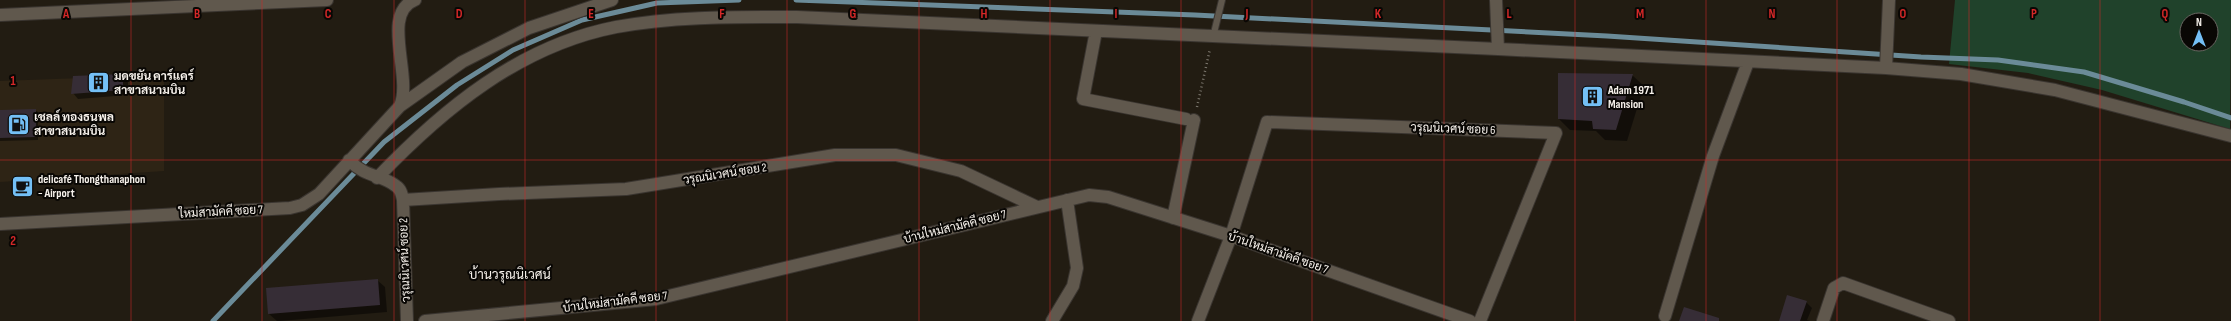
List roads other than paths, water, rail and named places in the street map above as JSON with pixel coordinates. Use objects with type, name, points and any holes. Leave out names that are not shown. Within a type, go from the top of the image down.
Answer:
[{"type":"street","points":[[0,15],[327,0]]},
{"type":"street","points":[[400,106],[404,89],[398,17],[404,6],[415,0]]},
{"type":"street","name":"ใหม่สามัคคี ซอย 7","points":[[0,224],[290,208],[302,205],[312,200],[351,162],[400,106],[456,66],[497,43],[552,19],[612,0]]},
{"type":"street","points":[[1496,0],[1498,49]]},
{"type":"street","points":[[1886,66],[1889,0]]},
{"type":"street","points":[[371,176],[429,125],[481,85],[549,48],[581,36],[615,28],[661,21],[712,17],[797,17],[1096,31],[1215,32],[1748,62],[1886,66],[1961,74],[2055,90],[2231,136]]},
{"type":"street","points":[[1096,31],[1083,99],[1190,120],[1173,218]]},
{"type":"street","points":[[1665,316],[1713,156],[1748,62]]},
{"type":"street","name":"วรุณนิเวศน์ ซอย 6","points":[[1231,236],[1267,122],[1556,133],[1480,321]]},
{"type":"street","name":"วรุณนิเวศน์ ซอย 2","points":[[407,321],[403,200],[499,194],[626,189],[835,155],[896,154],[961,171],[1037,207]]},
{"type":"street","points":[[351,162],[371,176],[396,186],[401,191],[403,200]]},
{"type":"street","name":"บ้านใหม่สามัคคี ซอย 7","points":[[425,321],[656,299],[1089,195],[1108,197],[1231,236],[1470,321]]},
{"type":"street","points":[[1052,321],[1073,286],[1077,268],[1067,200]]},
{"type":"street","points":[[1198,321],[1231,236]]},
{"type":"street","points":[[1823,321],[1832,293],[1838,284],[1848,284],[1949,321]]},
{"type":"lane","points":[[1215,32],[1222,0]]},
{"type":"waterway","points":[[213,321],[384,142],[457,85],[513,50],[582,20],[657,3],[739,0]]},
{"type":"waterway","points":[[796,0],[1195,15],[1607,36],[1921,57],[1998,60],[2084,72],[2184,102],[2231,118]]},
{"type":"place","name":"มดขยัน คาร์แคร์ สาขาสนามบิน","points":[[98,83]]},
{"type":"place","name":"Adam 1971 Mansion","points":[[1592,97]]},
{"type":"place","name":"เชลล์ ทองธนพล สาขาสนามบิน","points":[[18,124]]},
{"type":"place","name":"delicafé Thongthanaphon - Airport","points":[[23,186]]},
{"type":"district","name":"บ้านวรุณนิเวศน์","points":[[510,275]]}]
